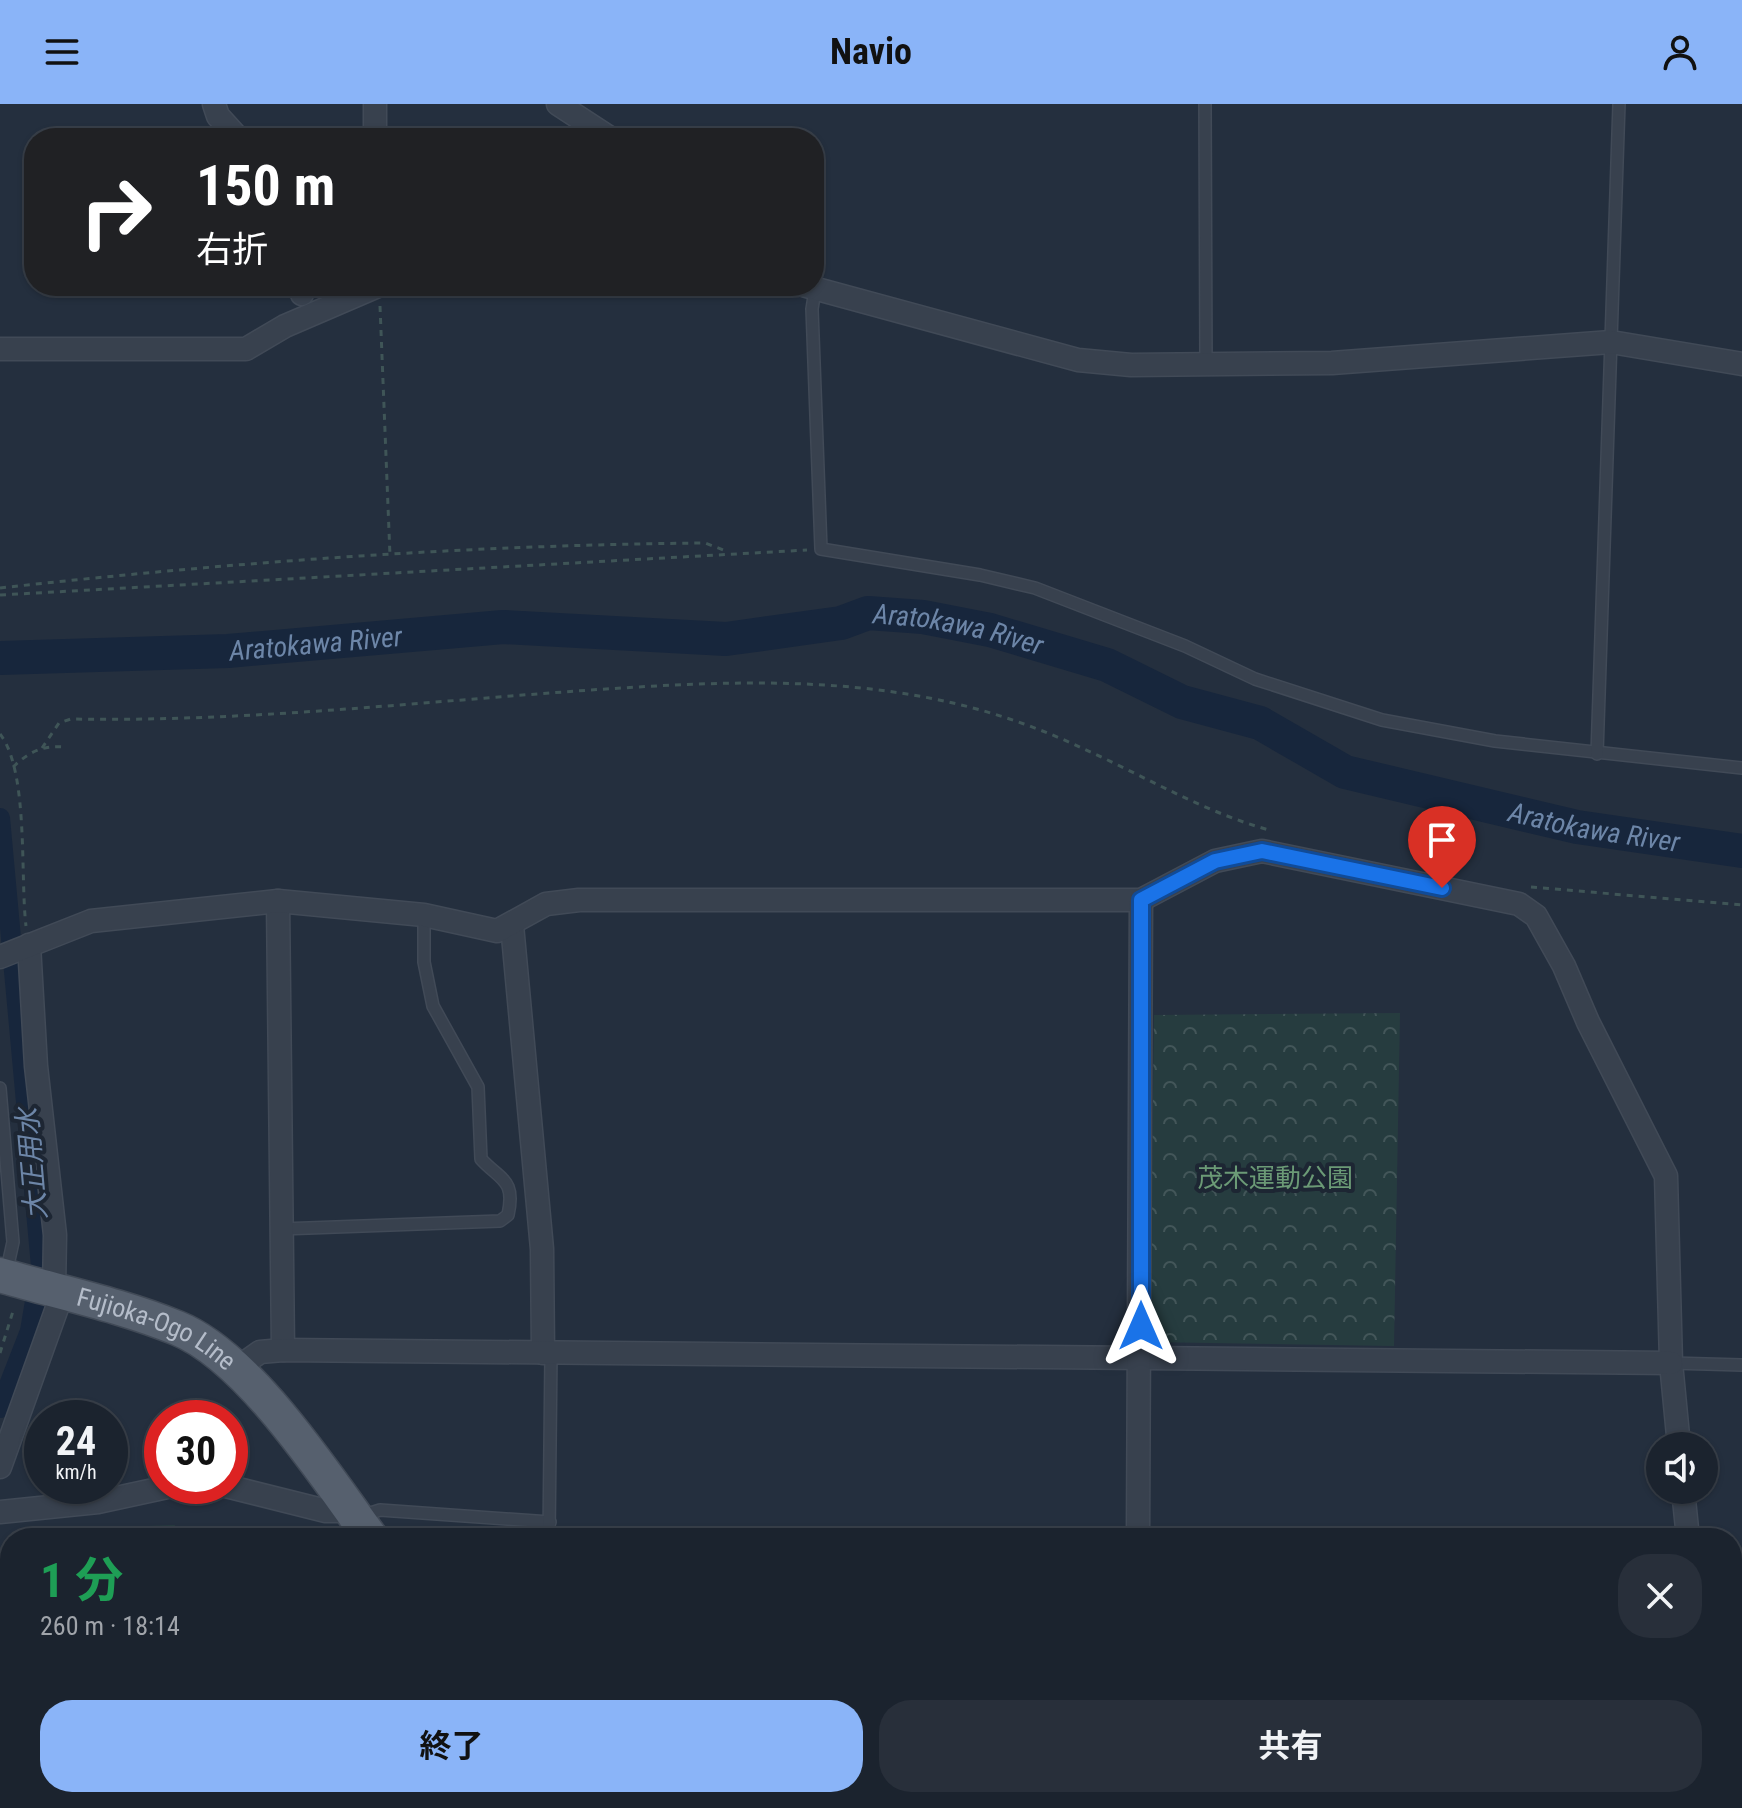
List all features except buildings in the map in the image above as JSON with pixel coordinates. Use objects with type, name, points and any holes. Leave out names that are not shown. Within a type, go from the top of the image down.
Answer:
[{"type":"main road","name":"Fujioka-Ogo Line","points":[[31,1285],[178,1328],[210,1347],[236,1369],[360,1523]]},
{"type":"street","points":[[214,104],[218,116],[229,128]]},
{"type":"street","points":[[375,104],[375,128]]},
{"type":"street","points":[[558,104],[595,128]]},
{"type":"street","points":[[824,292],[1078,360],[1131,365],[1332,363],[1611,342],[1742,364]]},
{"type":"street","points":[[0,349],[246,349],[285,326],[373,296]]},
{"type":"street","points":[[0,957],[91,921],[278,901],[424,915],[497,931],[546,904],[579,900],[1141,900],[1215,861],[1262,851],[1519,904],[1536,916],[1564,966],[1588,1022],[1666,1176],[1671,1363],[1678,1432]]},
{"type":"street","points":[[1138,1528],[1141,900]]},
{"type":"street","points":[[278,901],[283,1350]]},
{"type":"street","points":[[512,925],[542,1249],[547,1354]]},
{"type":"street","points":[[0,1467],[31,1285],[55,1235],[26,948]]},
{"type":"street","points":[[236,1369],[260,1352],[283,1350],[1671,1363]]},
{"type":"street","points":[[0,1512],[98,1502],[144,1492]]},
{"type":"street","points":[[248,1492],[360,1523]]},
{"type":"street","points":[[1684,1504],[1687,1528]]},
{"type":"lane","points":[[1205,104],[1206,364]]},
{"type":"lane","points":[[1597,754],[1619,104]]},
{"type":"lane","points":[[811,296],[821,549],[980,575],[1035,588],[1185,646],[1255,679],[1382,720],[1495,741],[1742,768]]},
{"type":"lane","points":[[281,1229],[500,1221],[508,1215],[505,1177],[481,1159],[478,1087],[431,997],[424,962],[424,915]]},
{"type":"lane","points":[[0,1088],[13,1242],[31,1285]]},
{"type":"lane","points":[[547,1354],[550,1528]]},
{"type":"lane","points":[[1671,1363],[1742,1365]]},
{"type":"lane","points":[[360,1523],[380,1510],[550,1522]]},
{"type":"path","points":[[379,296],[390,556]]},
{"type":"path","points":[[0,588],[149,571],[568,544],[705,543],[730,552]]},
{"type":"path","points":[[0,595],[821,549]]},
{"type":"path","points":[[13,767],[42,748],[59,723],[71,719],[325,710],[672,685],[780,684],[857,689],[943,701],[1004,717],[1081,747],[1226,818],[1280,833]]},
{"type":"path","points":[[0,734],[19,791],[26,948]]},
{"type":"path","points":[[42,748],[66,747]]},
{"type":"path","points":[[1518,886],[1742,905]]},
{"type":"path","points":[[0,1353],[31,1285]]},
{"type":"green space","name":"茂木運動公園","points":[[1400,1013],[1394,1346],[1150,1342],[1154,1015]]},
{"type":"green space","points":[[175,1525],[174,1528],[96,1528]]},
{"type":"waterway","name":"Aratokawa River","points":[[0,658],[228,651],[503,627],[726,639],[841,623],[868,613],[923,617],[990,630],[1107,665],[1182,702],[1260,723],[1345,772],[1577,827],[1742,851]]},
{"type":"waterway","name":"大正用水","points":[[0,818],[41,1266],[30,1331],[0,1408]]},
{"type":"route","points":[[1141,1326],[1141,900],[1215,861],[1262,851],[1442,888]]}]
